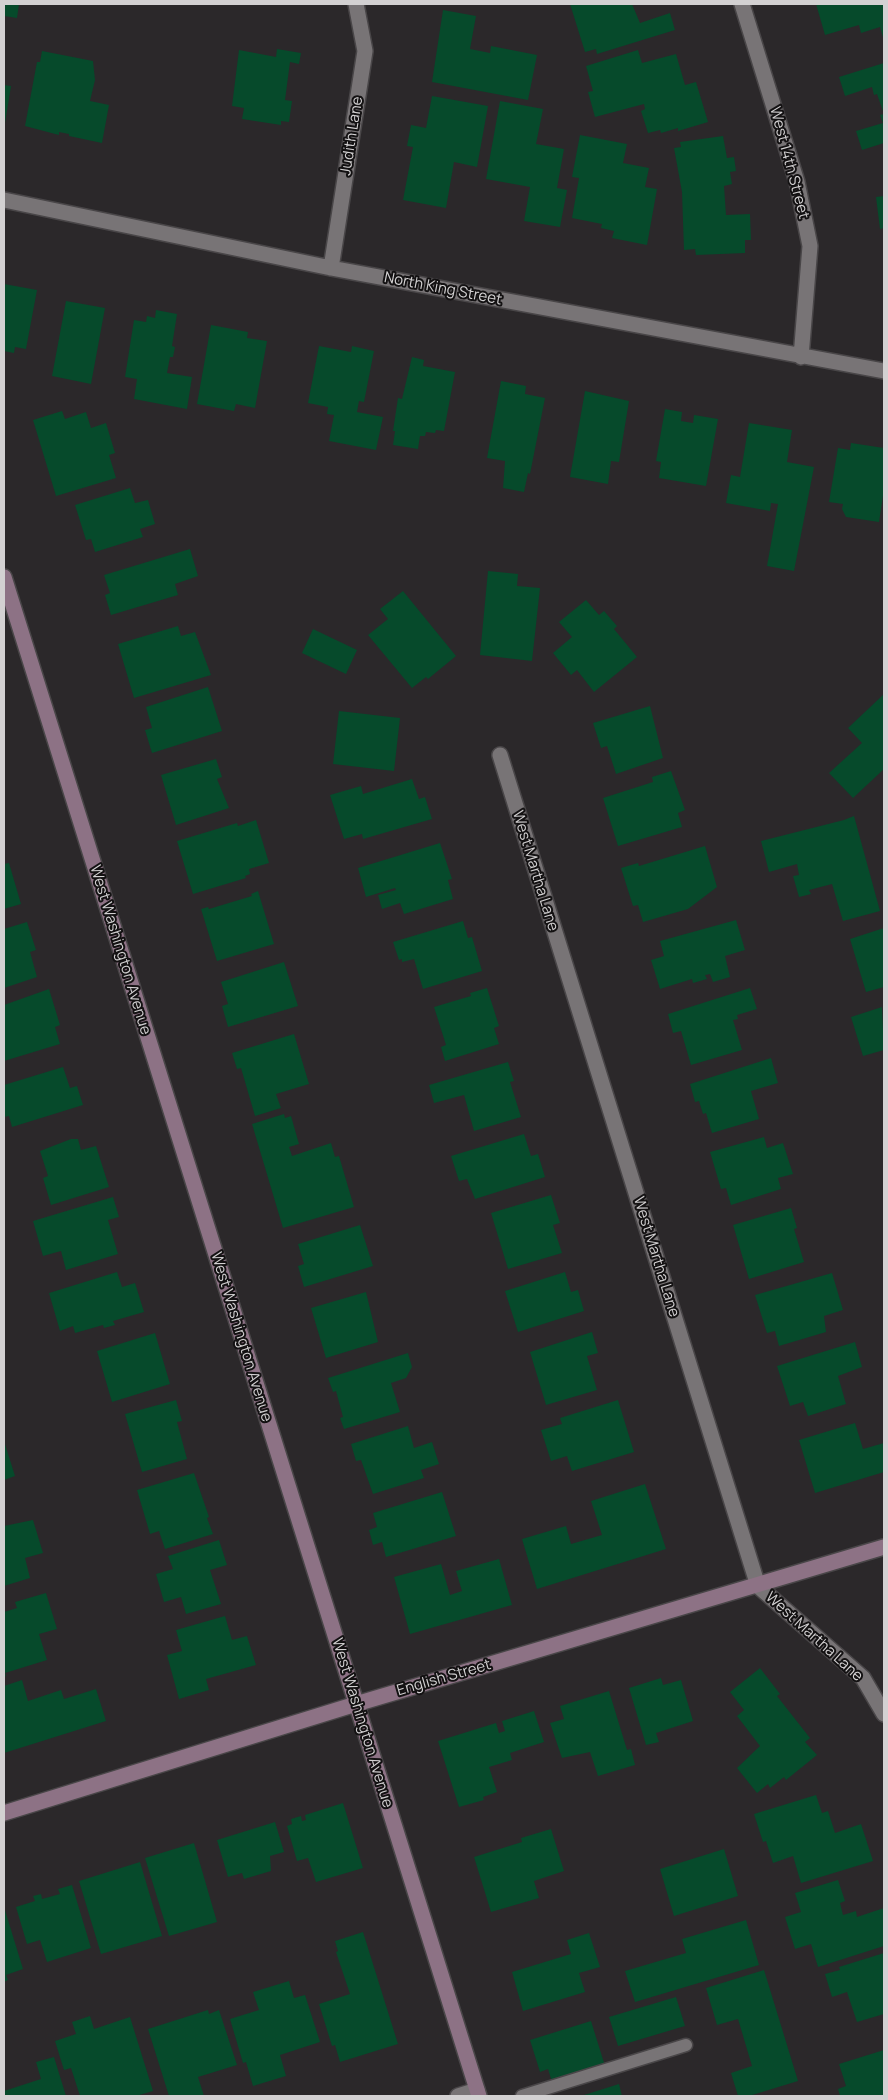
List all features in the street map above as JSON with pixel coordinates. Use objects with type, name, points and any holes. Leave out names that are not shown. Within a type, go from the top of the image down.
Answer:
[{"type":"street","name":"Judith Lane","points":[[331,268],[365,51],[356,4]]},
{"type":"street","name":"West 14th Street","points":[[742,4],[797,182],[810,246],[801,357]]},
{"type":"street","name":"North King Street","points":[[4,200],[331,268],[884,371]]},
{"type":"street","name":"West Washington Avenue","points":[[4,577],[478,2093]]},
{"type":"street","name":"West Martha Lane","points":[[500,755],[758,1586],[863,1678],[884,1714]]},
{"type":"street","name":"English Street","points":[[4,1813],[356,1704],[884,1547]]},
{"type":"street","points":[[458,2096],[478,2093]]},
{"type":"lane","points":[[522,2096],[686,2045]]},
{"type":"building","points":[[4,4],[19,4],[17,18],[4,16]]},
{"type":"building","points":[[570,4],[632,4],[640,23],[670,13],[675,30],[597,54],[596,49],[585,52]]},
{"type":"building","points":[[816,4],[884,4],[884,41],[880,27],[861,33],[859,25],[825,35]]},
{"type":"building","points":[[443,10],[476,16],[470,49],[490,53],[491,46],[537,55],[528,100],[432,82]]},
{"type":"building","points":[[277,49],[301,53],[299,64],[290,62],[285,100],[292,101],[289,122],[281,121],[281,125],[242,119],[244,108],[232,106],[239,50],[276,57]]},
{"type":"building","points":[[638,50],[642,63],[676,54],[685,85],[696,82],[708,122],[678,131],[678,128],[661,133],[660,130],[648,133],[641,111],[645,109],[644,104],[595,117],[588,92],[593,91],[586,66]]},
{"type":"building","points":[[42,51],[93,61],[95,80],[90,101],[109,105],[102,143],[69,136],[69,134],[59,132],[59,135],[25,126],[37,62],[40,62]]},
{"type":"building","points":[[884,63],[884,114],[877,94],[874,95],[872,87],[845,96],[839,77]]},
{"type":"building","points":[[4,85],[11,86],[5,123],[4,123]]},
{"type":"building","points":[[432,96],[488,106],[477,167],[454,162],[446,208],[403,200],[413,147],[407,146],[411,125],[426,128]]},
{"type":"building","points":[[500,101],[543,109],[536,144],[564,149],[557,188],[567,190],[560,227],[524,221],[530,187],[486,179]]},
{"type":"building","points":[[884,114],[884,143],[862,150],[856,131],[883,123],[880,115]]},
{"type":"building","points":[[580,135],[627,144],[623,163],[649,168],[645,187],[657,189],[647,245],[612,238],[614,231],[601,228],[602,224],[572,218],[579,178],[572,177]]},
{"type":"building","points":[[723,136],[727,158],[734,157],[736,171],[730,172],[732,184],[724,186],[726,215],[750,214],[751,240],[745,240],[745,253],[696,255],[695,249],[684,250],[682,192],[674,148],[681,147],[680,142]]},
{"type":"building","points":[[884,196],[884,228],[880,229],[876,197]]},
{"type":"building","points":[[4,284],[37,290],[26,349],[15,347],[14,353],[4,351]]},
{"type":"building","points":[[66,301],[105,308],[91,384],[52,376]]},
{"type":"building","points":[[156,310],[177,314],[172,346],[175,347],[173,357],[170,357],[167,373],[192,377],[187,409],[134,399],[137,379],[125,377],[134,320],[146,322],[147,316],[155,318]]},
{"type":"building","points":[[211,325],[248,332],[247,338],[267,341],[255,408],[236,404],[234,411],[197,404]]},
{"type":"building","points":[[319,346],[351,352],[352,346],[374,351],[364,402],[359,401],[357,412],[383,417],[376,450],[329,441],[334,415],[327,414],[328,407],[308,403]]},
{"type":"building","points":[[412,357],[424,360],[423,366],[455,372],[444,431],[426,432],[425,436],[420,436],[418,449],[393,445],[398,398],[402,399]]},
{"type":"building","points":[[501,381],[526,386],[525,394],[545,398],[530,474],[528,473],[524,492],[503,488],[505,461],[487,458]]},
{"type":"building","points":[[585,391],[629,401],[619,462],[611,461],[608,484],[570,477]]},
{"type":"building","points":[[665,409],[682,412],[681,421],[693,423],[694,415],[718,419],[706,486],[659,478],[661,462],[656,461]]},
{"type":"building","points":[[62,411],[65,419],[86,412],[91,428],[106,423],[115,453],[109,455],[116,478],[56,496],[33,420]]},
{"type":"building","points":[[749,423],[792,430],[787,462],[814,467],[794,571],[767,566],[778,504],[771,503],[770,511],[726,503],[731,475],[740,477]]},
{"type":"building","points":[[851,443],[884,448],[884,489],[879,522],[846,517],[842,509],[843,504],[829,502],[838,448],[850,450]]},
{"type":"building","points":[[130,488],[135,503],[148,500],[155,524],[140,529],[143,537],[95,552],[91,539],[86,540],[75,505]]},
{"type":"building","points":[[190,549],[198,576],[175,584],[178,595],[111,615],[105,595],[110,593],[104,575]]},
{"type":"building","points":[[488,571],[518,574],[517,586],[540,588],[532,661],[480,655]]},
{"type":"building","points":[[403,591],[456,656],[428,679],[426,677],[412,688],[368,635],[388,619],[380,609]]},
{"type":"building","points":[[586,600],[599,615],[604,611],[617,626],[614,629],[637,657],[594,692],[577,670],[571,675],[553,653],[572,637],[559,622]]},
{"type":"building","points":[[178,626],[181,636],[195,632],[211,675],[134,698],[118,644]]},
{"type":"building","points":[[313,629],[357,650],[346,674],[302,653]]},
{"type":"building","points":[[208,687],[222,731],[152,753],[145,730],[152,728],[146,707]]},
{"type":"building","points":[[884,694],[884,769],[853,798],[829,773],[862,743],[848,728]]},
{"type":"building","points":[[650,706],[663,758],[616,774],[607,746],[601,748],[593,723]]},
{"type":"building","points":[[339,711],[400,718],[394,771],[333,764]]},
{"type":"building","points":[[216,759],[222,777],[217,779],[229,808],[176,825],[161,775]]},
{"type":"building","points":[[671,771],[685,810],[678,813],[682,827],[618,846],[603,798],[653,782],[652,777]]},
{"type":"building","points":[[412,779],[419,799],[425,797],[432,819],[363,839],[362,834],[344,839],[330,795],[361,786],[363,794]]},
{"type":"building","points":[[854,816],[880,911],[843,921],[832,884],[809,890],[811,894],[799,897],[793,876],[799,875],[797,864],[769,872],[761,841]]},
{"type":"building","points":[[256,820],[269,863],[249,869],[250,874],[245,876],[246,878],[193,894],[177,841],[237,823],[238,826]]},
{"type":"building","points":[[440,843],[452,879],[448,880],[453,899],[404,914],[400,903],[382,909],[378,895],[396,890],[395,888],[366,897],[358,868]]},
{"type":"building","points":[[705,846],[717,887],[688,909],[643,922],[638,905],[633,906],[621,868],[638,863],[639,866]]},
{"type":"building","points":[[9,863],[21,904],[4,909],[4,864]]},
{"type":"building","points":[[258,891],[274,944],[217,961],[201,909],[208,907],[209,909],[252,896],[251,894]]},
{"type":"building","points":[[736,920],[745,950],[725,956],[730,977],[713,982],[710,974],[705,975],[707,979],[693,983],[692,979],[660,989],[651,960],[664,956],[660,941]]},
{"type":"building","points":[[463,921],[468,938],[472,937],[482,971],[423,989],[414,959],[402,962],[402,959],[399,960],[393,942]]},
{"type":"building","points":[[27,922],[36,950],[30,952],[37,977],[4,988],[4,929]]},
{"type":"building","points":[[884,928],[884,987],[866,992],[850,939]]},
{"type":"building","points":[[284,962],[298,1006],[228,1027],[222,1006],[228,1004],[221,982]]},
{"type":"building","points":[[487,988],[499,1026],[494,1028],[499,1044],[445,1061],[441,1047],[446,1045],[434,1007],[471,996],[470,993]]},
{"type":"building","points":[[750,988],[757,1009],[737,1015],[738,1019],[733,1020],[742,1050],[691,1065],[681,1031],[673,1033],[668,1014]]},
{"type":"building","points":[[49,989],[60,1025],[55,1027],[60,1044],[4,1061],[4,1005]]},
{"type":"building","points":[[882,1007],[884,1050],[863,1056],[851,1017]]},
{"type":"building","points":[[294,1034],[309,1084],[276,1094],[281,1108],[255,1116],[241,1068],[237,1069],[232,1053]]},
{"type":"building","points":[[771,1058],[778,1083],[751,1091],[759,1119],[712,1133],[706,1113],[703,1114],[699,1101],[695,1102],[690,1084]]},
{"type":"building","points":[[508,1062],[514,1081],[510,1082],[521,1117],[474,1131],[464,1095],[434,1103],[429,1085]]},
{"type":"building","points":[[63,1067],[70,1088],[77,1086],[83,1105],[12,1127],[9,1116],[4,1117],[4,1085]]},
{"type":"building","points":[[284,1114],[285,1118],[291,1116],[299,1144],[289,1147],[292,1156],[331,1143],[335,1157],[339,1156],[354,1207],[283,1228],[252,1124]]},
{"type":"building","points":[[524,1134],[531,1156],[538,1154],[545,1177],[475,1199],[467,1179],[459,1181],[451,1156]]},
{"type":"building","points":[[764,1137],[767,1148],[783,1143],[793,1174],[778,1178],[781,1189],[731,1205],[726,1188],[721,1189],[710,1152]]},
{"type":"building","points":[[71,1139],[78,1139],[81,1150],[96,1146],[109,1187],[51,1205],[43,1178],[48,1176],[40,1151]]},
{"type":"building","points":[[551,1195],[560,1223],[553,1225],[562,1253],[508,1269],[491,1213]]},
{"type":"building","points":[[113,1197],[119,1217],[108,1220],[118,1254],[66,1270],[61,1251],[43,1256],[33,1221]]},
{"type":"building","points":[[791,1208],[797,1228],[794,1229],[804,1262],[749,1279],[733,1225]]},
{"type":"building","points":[[360,1225],[373,1266],[304,1287],[298,1266],[304,1264],[298,1244]]},
{"type":"building","points":[[117,1272],[122,1287],[135,1283],[144,1312],[113,1321],[115,1325],[104,1328],[103,1325],[75,1333],[73,1326],[60,1331],[49,1293]]},
{"type":"building","points":[[565,1272],[571,1292],[578,1290],[584,1311],[518,1332],[505,1291]]},
{"type":"building","points":[[832,1273],[843,1310],[824,1316],[826,1332],[779,1346],[775,1331],[767,1333],[755,1295]]},
{"type":"building","points":[[366,1292],[378,1342],[326,1358],[311,1308]]},
{"type":"building","points":[[592,1332],[598,1353],[587,1356],[597,1390],[546,1405],[530,1352]]},
{"type":"building","points":[[155,1333],[170,1384],[112,1402],[97,1351]]},
{"type":"building","points":[[855,1342],[862,1367],[838,1376],[846,1404],[808,1416],[803,1402],[790,1406],[777,1366]]},
{"type":"building","points":[[408,1353],[412,1367],[406,1378],[391,1383],[400,1412],[344,1429],[340,1418],[343,1417],[336,1391],[333,1392],[328,1378]]},
{"type":"building","points":[[176,1400],[182,1421],[177,1422],[187,1459],[142,1472],[125,1414]]},
{"type":"building","points":[[618,1400],[634,1452],[572,1471],[567,1456],[551,1461],[541,1430],[562,1424],[560,1418]]},
{"type":"building","points":[[855,1423],[863,1449],[884,1443],[884,1472],[815,1493],[799,1440]]},
{"type":"building","points":[[408,1426],[414,1448],[432,1442],[439,1464],[421,1470],[424,1478],[373,1494],[361,1460],[356,1461],[351,1444]]},
{"type":"building","points":[[4,1441],[15,1476],[4,1480]]},
{"type":"building","points":[[194,1473],[213,1534],[165,1549],[159,1531],[150,1534],[137,1490]]},
{"type":"building","points":[[645,1484],[666,1549],[537,1589],[522,1539],[566,1526],[571,1544],[602,1535],[591,1501]]},
{"type":"building","points":[[442,1492],[456,1536],[386,1557],[382,1542],[373,1545],[369,1530],[377,1527],[373,1513]]},
{"type":"building","points":[[33,1520],[43,1553],[25,1558],[30,1578],[4,1586],[4,1526]]},
{"type":"building","points":[[219,1540],[227,1565],[210,1570],[221,1604],[186,1614],[181,1597],[164,1602],[156,1574],[173,1569],[168,1556]]},
{"type":"building","points":[[499,1559],[512,1605],[410,1634],[394,1577],[441,1564],[450,1595],[462,1591],[456,1571]]},
{"type":"building","points":[[46,1593],[57,1629],[39,1634],[47,1660],[5,1673],[6,1676],[4,1677],[4,1612],[17,1608],[15,1602]]},
{"type":"building","points":[[225,1616],[232,1640],[247,1636],[256,1665],[206,1679],[209,1690],[179,1699],[167,1655],[182,1651],[176,1630]]},
{"type":"building","points":[[760,1668],[780,1694],[777,1696],[810,1738],[805,1742],[817,1755],[786,1780],[784,1777],[770,1788],[768,1784],[757,1793],[737,1768],[760,1746],[737,1716],[744,1710],[730,1692]]},
{"type":"building","points":[[661,1678],[663,1685],[681,1680],[693,1721],[656,1733],[659,1742],[646,1745],[629,1688]]},
{"type":"building","points":[[22,1680],[28,1701],[61,1690],[64,1699],[96,1689],[106,1721],[4,1753],[4,1686]]},
{"type":"building","points":[[609,1691],[627,1750],[631,1749],[635,1765],[598,1776],[590,1752],[562,1758],[550,1723],[564,1719],[560,1706]]},
{"type":"building","points":[[534,1711],[544,1742],[510,1753],[512,1760],[489,1767],[497,1792],[483,1797],[484,1800],[459,1807],[438,1741],[496,1723],[499,1733],[505,1731],[502,1721]]},
{"type":"building","points":[[816,1795],[822,1813],[828,1811],[835,1833],[861,1824],[873,1861],[801,1883],[793,1856],[773,1863],[766,1841],[763,1842],[754,1814]]},
{"type":"building","points":[[343,1803],[363,1868],[316,1882],[308,1858],[297,1861],[287,1826],[292,1824],[291,1819],[301,1816],[302,1821],[306,1820],[305,1815]]},
{"type":"building","points":[[275,1822],[284,1852],[270,1856],[271,1871],[244,1879],[242,1873],[228,1877],[217,1840]]},
{"type":"building","points":[[551,1829],[564,1871],[534,1881],[539,1898],[491,1912],[474,1857],[522,1842],[521,1838]]},
{"type":"building","points":[[194,1843],[217,1922],[169,1936],[145,1858]]},
{"type":"building","points":[[724,1849],[738,1896],[674,1916],[660,1869]]},
{"type":"building","points":[[140,1862],[162,1936],[101,1954],[79,1881]]},
{"type":"building","points":[[838,1880],[845,1901],[840,1903],[843,1915],[856,1911],[857,1917],[884,1908],[884,1946],[818,1967],[811,1944],[795,1949],[785,1917],[801,1912],[795,1893]]},
{"type":"building","points":[[72,1885],[91,1948],[47,1962],[40,1940],[27,1944],[16,1907],[35,1901],[33,1896],[41,1894],[42,1899],[60,1894],[58,1889]]},
{"type":"building","points":[[4,1907],[23,1969],[6,1975],[8,1980],[4,1982]]},
{"type":"building","points":[[746,1920],[759,1965],[635,2002],[625,1971],[686,1953],[682,1939]]},
{"type":"building","points":[[363,1932],[398,2044],[340,2062],[335,2045],[332,2046],[319,2004],[350,1994],[336,1952],[338,1951],[335,1941]]},
{"type":"building","points":[[589,1933],[600,1967],[579,1973],[585,1992],[523,2011],[512,1972],[571,1954],[567,1940]]},
{"type":"building","points":[[884,1953],[884,2014],[857,2022],[847,1992],[832,1997],[825,1974],[840,1970],[839,1967]]},
{"type":"building","points":[[764,1970],[798,2081],[749,2096],[738,2096],[731,2073],[752,2066],[738,2019],[717,2025],[706,1988]]},
{"type":"building","points":[[289,1981],[294,1998],[305,1995],[320,2042],[280,2055],[286,2076],[253,2086],[246,2062],[243,2063],[230,2019],[259,2010],[253,1992]]},
{"type":"building","points":[[676,1997],[685,2026],[618,2046],[609,2017]]},
{"type":"building","points":[[208,2010],[209,2014],[219,2010],[237,2065],[198,2077],[204,2096],[169,2096],[148,2029]]},
{"type":"building","points":[[90,2016],[94,2029],[130,2017],[153,2091],[136,2096],[80,2096],[71,2068],[64,2070],[55,2041],[76,2034],[72,2022]]},
{"type":"building","points":[[591,2021],[605,2066],[552,2082],[548,2069],[540,2072],[530,2040]]},
{"type":"building","points":[[884,2050],[884,2096],[840,2096],[838,2089],[846,2086],[839,2064]]},
{"type":"building","points":[[54,2057],[66,2096],[4,2096],[4,2091],[41,2079],[36,2062]]},
{"type":"building","points":[[619,2084],[622,2096],[581,2096]]}]
